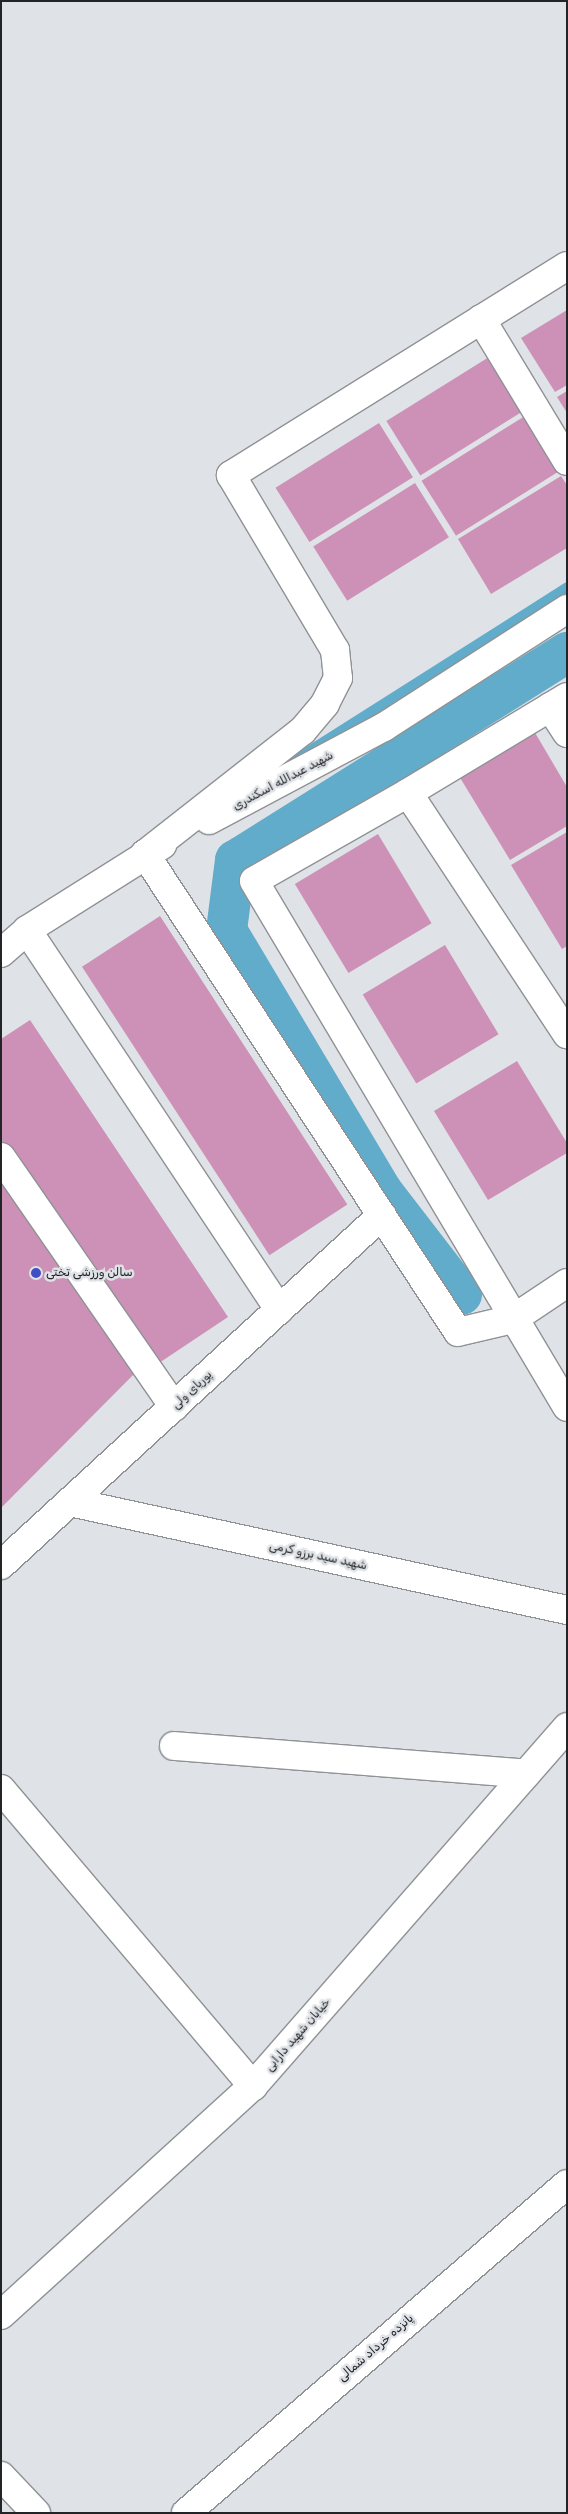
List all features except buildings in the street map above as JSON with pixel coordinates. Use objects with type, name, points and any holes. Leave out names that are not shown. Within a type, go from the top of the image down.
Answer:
[{"type":"street","points":[[567,266],[231,475],[335,650],[338,678],[326,704],[302,730],[145,854],[458,1332],[513,1318],[567,1283]]},
{"type":"street","points":[[481,319],[567,462]]},
{"type":"street","name":"شهید عبدالله اسکندری","points":[[1,953],[28,930],[145,854],[384,727],[567,609]]},
{"type":"street","points":[[567,734],[558,702],[408,793],[254,881],[567,1407]]},
{"type":"street","points":[[408,793],[567,1034]]},
{"type":"street","points":[[28,930],[279,1310]]},
{"type":"street","points":[[1,1157],[174,1407]]},
{"type":"street","name":"پوریای ولی","points":[[1,1565],[382,1215]]},
{"type":"street","name":"شهید سید برزو کرمی","points":[[70,1502],[567,1610]]},
{"type":"street","name":"خیابان شهید دارابی","points":[[1,2315],[253,2086],[567,1727]]},
{"type":"street","points":[[174,1746],[526,1774]]},
{"type":"street","points":[[1,1789],[253,2086]]},
{"type":"street","name":"پانزده خرداد شمالی","points":[[186,2513],[567,2184]]},
{"type":"street","points":[[1,2476],[36,2513]]},
{"type":"waterway","points":[[290,763],[567,587]]},
{"type":"waterway","points":[[461,1294],[381,1190],[226,930],[235,860],[567,652]]},
{"type":"waterway","points":[[234,843],[235,860]]},
{"type":"place","name":"سالن ورزشی تختی","points":[[36,1273]]}]
